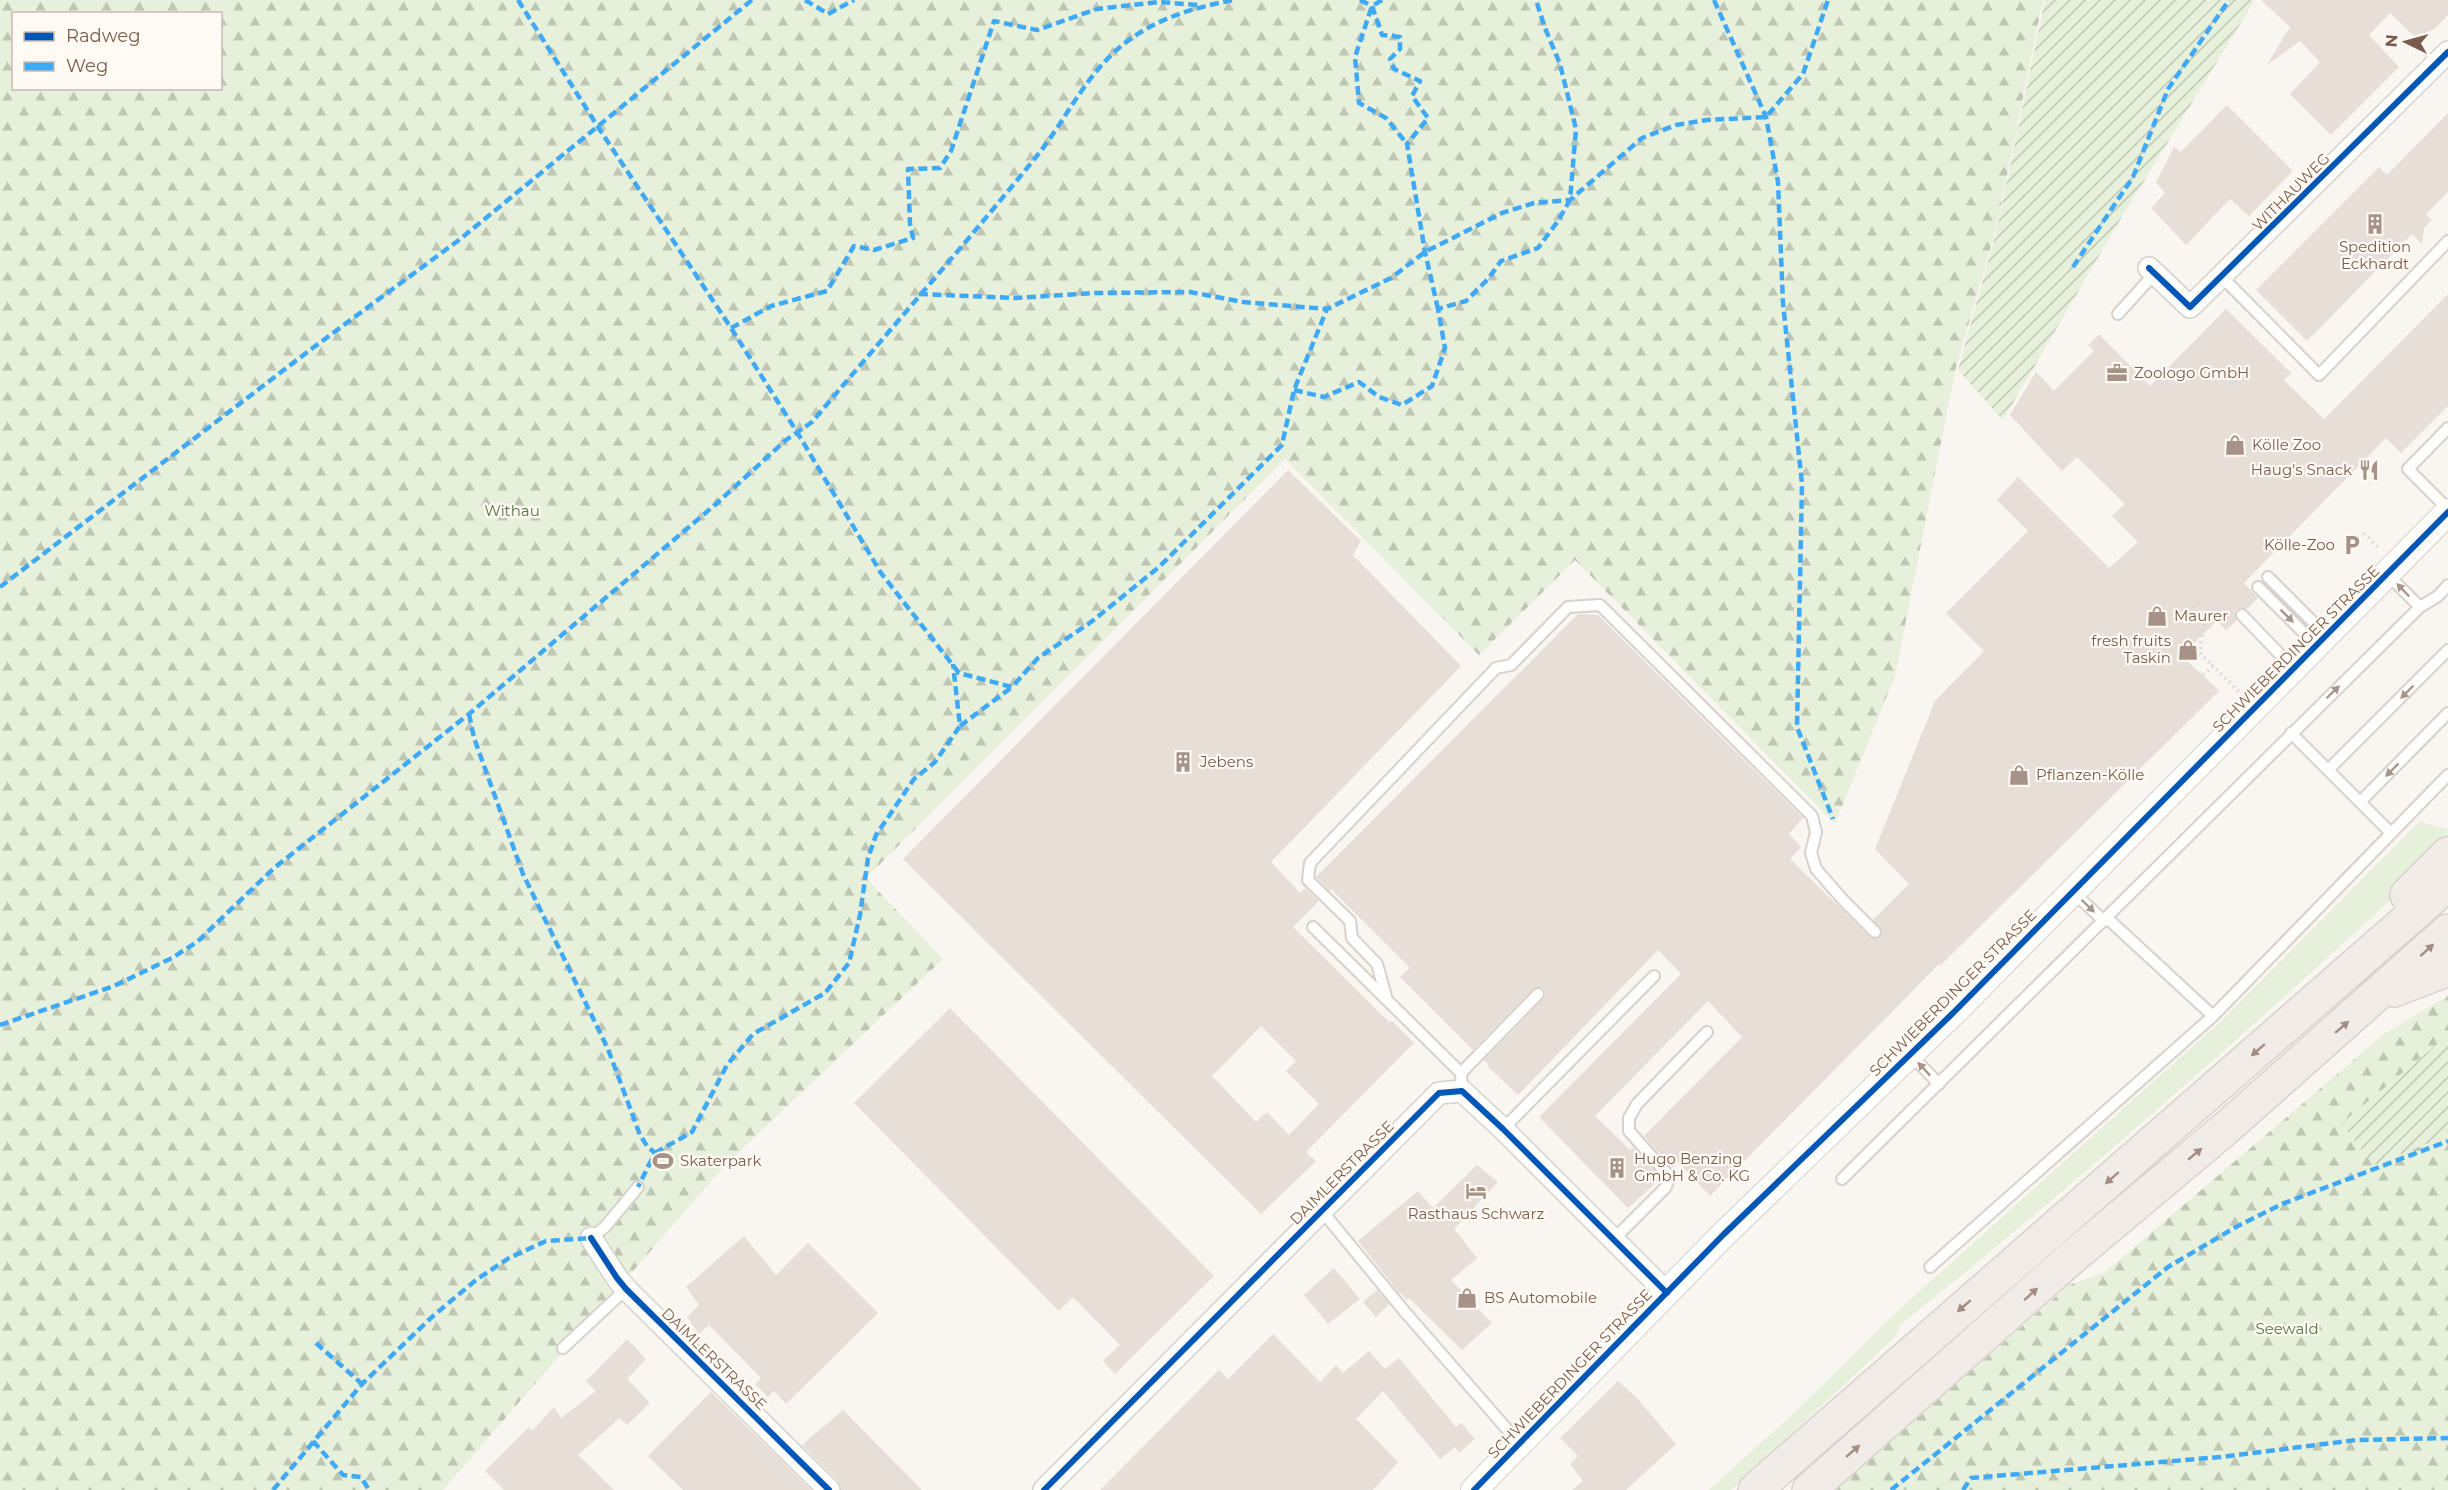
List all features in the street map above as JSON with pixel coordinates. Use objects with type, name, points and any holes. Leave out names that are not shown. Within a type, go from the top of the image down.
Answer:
[{"type":"highway","points":[[2302,1011],[2339,958],[2448,854]]},
{"type":"highway","points":[[1755,1490],[2448,884]]},
{"type":"highway","points":[[1809,1490],[2069,1260],[2225,1129],[2376,997],[2448,931]]},
{"type":"highway","points":[[2376,997],[2441,972],[2448,967]]},
{"type":"street","name":"WITHAUWEG","points":[[2152,270],[2190,308],[2448,52]]},
{"type":"street","name":"SCHWIEBERDINGER STRASSE","points":[[1474,1490],[1723,1235],[1910,1054],[2448,511]]},
{"type":"street","points":[[1461,1082],[1503,1129],[1667,1293]]},
{"type":"street","name":"DAIMLERSTRASSE","points":[[1044,1490],[1438,1093],[1461,1082]]},
{"type":"street","name":"DAIMLERSTRASSE","points":[[591,1238],[616,1278],[626,1289],[829,1490]]},
{"type":"lane","points":[[2222,277],[2319,375],[2448,241]]},
{"type":"lane","points":[[2118,314],[2152,270]]},
{"type":"lane","points":[[2448,428],[2408,469],[2448,511]]},
{"type":"lane","points":[[2387,574],[2420,607]]},
{"type":"lane","points":[[2268,577],[2321,640]]},
{"type":"lane","points":[[1842,1179],[2291,733],[2420,607],[2438,596],[2448,585]]},
{"type":"lane","points":[[2259,587],[2321,640]]},
{"type":"lane","points":[[1387,1000],[1377,964],[1352,938],[1350,921],[1308,880],[1310,863],[1496,668],[1511,665],[1568,607],[1600,605],[1812,816],[1816,832],[1811,853],[1816,869],[1875,932]]},
{"type":"lane","points":[[2242,615],[2294,668]]},
{"type":"lane","points":[[2328,770],[2448,650]]},
{"type":"lane","points":[[2360,802],[2448,713]]},
{"type":"lane","points":[[2291,733],[2391,833]]},
{"type":"lane","points":[[1930,1267],[2213,1016],[2448,775]]},
{"type":"lane","points":[[2073,891],[2213,1016]]},
{"type":"lane","points":[[1312,927],[1387,1000],[1461,1082],[1538,994]]},
{"type":"lane","points":[[1503,1129],[1654,976]]},
{"type":"lane","points":[[1613,1240],[1666,1187],[1669,1176],[1629,1131],[1629,1118],[1637,1104],[1707,1032]]},
{"type":"lane","points":[[1910,1054],[1939,1084]]},
{"type":"lane","points":[[591,1238],[605,1227],[638,1187]]},
{"type":"lane","points":[[1322,1210],[1405,1312],[1519,1443]]},
{"type":"lane","points":[[562,1348],[626,1289]]},
{"type":"path","points":[[2198,602],[2191,609],[2204,621],[2200,653],[2213,666]]},
{"type":"green space","name":"Withau","points":[[0,0],[2043,0],[1996,229],[1955,371],[1895,676],[1835,824],[1575,560],[1479,655],[1285,459],[866,878],[943,959],[725,1165],[443,1490],[0,1490]]},
{"type":"green space","points":[[2045,0],[2255,0],[2120,220],[2003,420],[1958,370],[1997,229]]},
{"type":"green space","points":[[2420,821],[2448,830],[2448,839],[2441,854],[2176,1094],[1971,1268],[1901,1324],[1895,1337],[1731,1490],[1709,1490],[1795,1412],[1902,1307],[2219,1023]]},
{"type":"green space","name":"Seewald","points":[[2448,996],[2448,1035],[2341,1124],[2374,1165],[2448,1135],[2448,1490],[1835,1490],[2069,1285],[2104,1273],[2384,1034]]},
{"type":"green space","points":[[2448,1035],[2448,1135],[2374,1165],[2341,1124]]},
{"type":"building","points":[[2261,0],[2448,0],[2448,15],[2421,43],[2390,13],[2369,35],[2399,67],[2331,135],[2290,94],[2320,62],[2300,41],[2267,65],[2290,27]]},
{"type":"building","points":[[2227,105],[2293,171],[2249,216],[2230,199],[2186,245],[2151,208],[2165,193],[2156,182],[2174,147],[2181,152]]},
{"type":"building","name":"Spedition Eckhardt","points":[[2448,113],[2448,192],[2426,214],[2432,220],[2424,228],[2422,244],[2412,234],[2307,341],[2256,290],[2379,167],[2387,175]]},
{"type":"building","points":[[2448,294],[2448,406],[2401,453],[2386,438],[2244,583],[2258,598],[2247,609],[2236,610],[2237,620],[2226,630],[2217,621],[2181,655],[2219,691],[1941,965],[1939,964],[1710,1196],[1678,1162],[1672,1168],[1644,1136],[1742,1037],[1708,1001],[1595,1116],[1630,1150],[1633,1147],[1661,1178],[1628,1208],[1539,1117],[1681,974],[1658,950],[1518,1095],[1487,1066],[1484,1060],[1543,999],[1544,989],[1539,987],[1533,989],[1473,1050],[1400,977],[1410,968],[1331,889],[1330,891],[1316,877],[1578,614],[1598,615],[1803,818],[1789,834],[1801,847],[1790,859],[1870,937],[1877,939],[1882,931],[1873,920],[1909,884],[1875,849],[1935,701],[1984,651],[1946,613],[2028,531],[1997,500],[2018,477],[2109,568],[2138,542],[2112,516],[2125,504],[2077,457],[2062,471],[2010,415],[2036,372],[2054,391],[2094,351],[2088,345],[2099,334],[2150,386],[2226,309],[2291,373],[2284,380],[2324,419]]},
{"type":"building","name":"Jebens","points":[[1288,470],[1361,541],[1353,555],[1461,666],[1271,862],[1300,893],[1305,888],[1319,901],[1293,927],[1390,1023],[1392,1021],[1414,1043],[1306,1152],[1316,1161],[1261,1214],[903,859]],"holes":[[[1261,1026],[1296,1061],[1286,1071],[1319,1104],[1289,1135],[1267,1112],[1256,1122],[1212,1076]]]},
{"type":"building","points":[[950,1008],[1214,1276],[1115,1374],[1103,1361],[1120,1345],[1073,1297],[1059,1311],[854,1103]]},
{"type":"building","points":[[1477,1165],[1498,1182],[1454,1229],[1477,1258],[1451,1280],[1492,1323],[1462,1350],[1409,1298],[1407,1300],[1400,1294],[1358,1241],[1418,1191],[1433,1208]]},
{"type":"building","points":[[744,1236],[776,1275],[808,1243],[878,1313],[786,1404],[774,1391],[768,1397],[755,1384],[761,1378],[709,1325],[699,1334],[687,1317],[699,1305],[686,1287]]},
{"type":"building","points":[[1334,1268],[1360,1299],[1328,1324],[1304,1295]]},
{"type":"building","points":[[1377,1290],[1389,1304],[1376,1317],[1363,1302]]},
{"type":"building","points":[[1273,1334],[1320,1382],[1336,1365],[1343,1373],[1369,1351],[1385,1369],[1399,1358],[1456,1427],[1461,1423],[1475,1439],[1459,1453],[1455,1447],[1440,1459],[1383,1391],[1356,1419],[1398,1462],[1373,1490],[1100,1490],[1219,1370],[1228,1379]]},
{"type":"building","points":[[627,1339],[646,1359],[627,1379],[650,1403],[627,1425],[620,1418],[578,1455],[614,1490],[504,1490],[485,1471],[529,1427],[532,1431],[554,1407],[561,1418],[596,1391],[586,1381]]},
{"type":"building","points":[[1618,1381],[1636,1397],[1676,1444],[1626,1490],[1572,1490],[1583,1481],[1570,1464],[1578,1456],[1560,1438]]},
{"type":"building","points":[[711,1392],[811,1490],[683,1490],[648,1456]]},
{"type":"building","points":[[843,1410],[922,1490],[841,1490],[838,1481],[802,1445]]},
{"type":"marked path","points":[[518,0],[797,432],[881,573],[959,673],[1012,687],[1038,658],[1091,622],[1159,567],[1282,445],[1294,390],[1327,309]]},
{"type":"marked path","points":[[0,587],[310,350],[459,240],[752,0]]},
{"type":"marked path","points":[[805,0],[828,14],[854,0]]},
{"type":"marked path","points":[[0,1025],[114,986],[172,958],[197,942],[274,868],[469,714],[716,504],[786,440],[812,422],[1036,157],[1088,82],[1111,55],[1137,34],[1164,20],[1191,10],[1234,0]]},
{"type":"marked path","points":[[1360,0],[1372,6],[1382,35],[1400,37],[1400,49],[1390,59],[1394,69],[1420,81],[1412,96],[1428,118],[1407,144],[1425,252],[1438,309]]},
{"type":"marked path","points":[[1382,0],[1372,6],[1355,57],[1359,103],[1386,118],[1407,144]]},
{"type":"marked path","points":[[1294,390],[1324,397],[1359,382],[1379,397],[1402,405],[1432,386],[1445,348],[1438,309],[1466,301],[1488,279],[1501,261],[1538,248],[1558,221],[1570,200],[1576,129],[1560,64],[1536,0]]},
{"type":"marked path","points":[[1714,0],[1766,117],[1778,182],[1783,303],[1802,484],[1797,727],[1833,819]]},
{"type":"marked path","points":[[919,294],[1015,298],[1095,293],[1190,292],[1243,302],[1327,309],[1391,278],[1425,252],[1502,213],[1534,203],[1570,200],[1642,138],[1676,125],[1707,120],[1766,117],[1803,74],[1828,0]]},
{"type":"marked path","points":[[2073,267],[2133,177],[2168,89],[2229,0]]},
{"type":"marked path","points":[[731,328],[771,306],[827,291],[854,246],[874,250],[913,238],[910,224],[908,169],[940,168],[951,151],[994,21],[1037,30],[1097,9],[1159,2],[1198,5]]},
{"type":"marked path","points":[[655,1153],[692,1132],[727,1065],[753,1034],[825,993],[849,963],[860,915],[868,858],[876,835],[914,779],[935,762],[960,726],[953,664]]},
{"type":"marked path","points":[[960,726],[1012,687]]},
{"type":"marked path","points":[[469,714],[474,738],[523,874],[608,1049],[640,1135],[655,1153],[638,1187]]},
{"type":"marked path","points":[[1891,1490],[2168,1267],[2236,1227],[2282,1204],[2448,1141]]},
{"type":"marked path","points":[[273,1490],[362,1384],[433,1316],[476,1280],[509,1258],[546,1241],[591,1238]]},
{"type":"marked path","points":[[316,1343],[362,1384]]},
{"type":"marked path","points":[[1963,1490],[1971,1478],[2221,1457],[2356,1440],[2448,1438]]},
{"type":"marked path","points":[[313,1441],[343,1475],[361,1477],[369,1490]]},
{"type":"cycle path","points":[[2149,268],[2190,307],[2448,52]]},
{"type":"cycle path","points":[[1474,1490],[1723,1235],[1953,1013],[2448,512]]},
{"type":"cycle path","points":[[1044,1490],[1439,1093],[1462,1091],[1667,1293]]},
{"type":"cycle path","points":[[591,1238],[626,1289],[829,1490]]},
{"type":"place","name":"Spedition Eckhardt","points":[[2375,224]]},
{"type":"place","name":"Zoologo GmbH","points":[[2117,373]]},
{"type":"place","name":"Kölle Zoo","points":[[2235,445]]},
{"type":"place","name":"Haug's Snack","points":[[2369,470]]},
{"type":"place","name":"Kölle-Zoo","points":[[2352,545]]},
{"type":"place","name":"Maurer","points":[[2157,616]]},
{"type":"place","name":"fresh fruits Taskin","points":[[2188,650]]},
{"type":"place","name":"Jebens","points":[[1183,762]]},
{"type":"place","name":"Pflanzen-Kölle","points":[[2019,775]]},
{"type":"place","name":"Skaterpark","points":[[663,1161]]},
{"type":"place","name":"Hugo Benzing GmbH & Co. KG","points":[[1617,1168]]},
{"type":"place","name":"Rasthaus Schwarz","points":[[1476,1191]]},
{"type":"place","name":"BS Automobile","points":[[1467,1298]]}]
